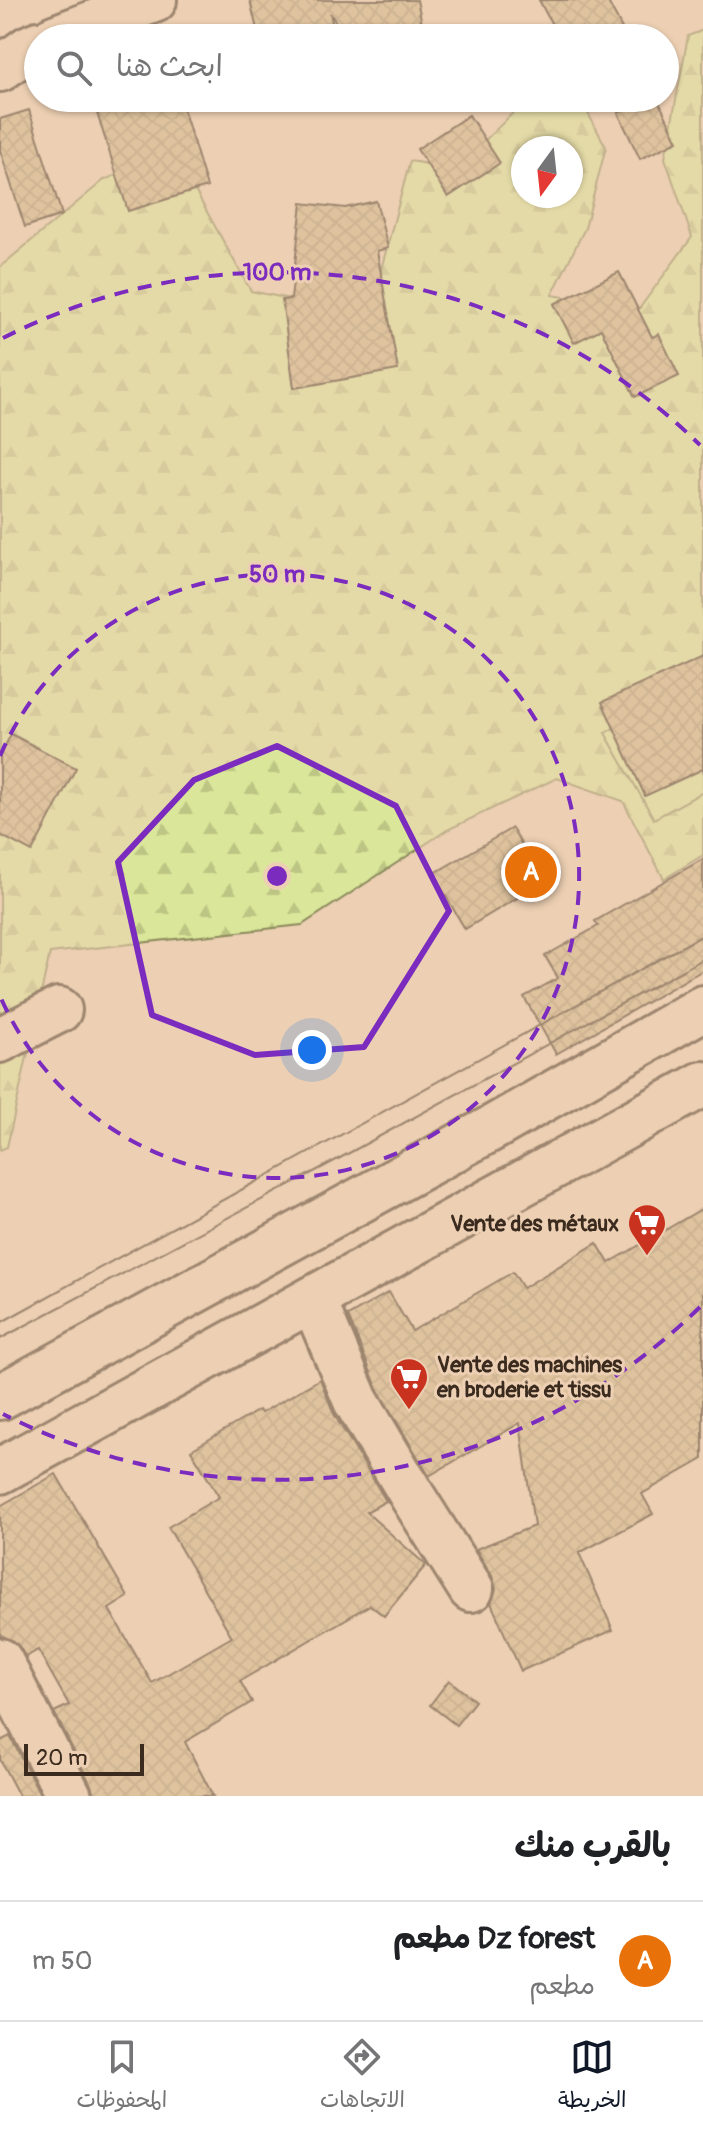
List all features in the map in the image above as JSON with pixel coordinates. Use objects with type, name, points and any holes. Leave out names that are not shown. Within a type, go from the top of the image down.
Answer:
[{"type":"main road","points":[[85,24],[154,0]]},
{"type":"main road","points":[[0,1397],[703,1008]]},
{"type":"main road","points":[[0,1040],[59,1010]]},
{"type":"main road","points":[[0,1471],[703,1084]]},
{"type":"main road","points":[[313,1299],[356,1401],[471,1589]]},
{"type":"main road","points":[[0,1661],[69,1796]]},
{"type":"highlighted area","points":[[277,746],[396,806],[449,911],[364,1047],[255,1055],[152,1015],[118,862],[194,780]]},
{"type":"green space","points":[[703,30],[703,855],[664,879],[623,801],[557,778],[447,830],[302,925],[50,953],[7,1147],[0,1150],[0,267],[104,180],[173,151],[251,291],[324,306],[379,277],[410,161],[456,169],[514,112],[587,112],[606,147],[585,228],[552,295],[639,309],[692,237],[665,158],[674,112],[679,112],[679,84],[688,36]]},
{"type":"green space","points":[[703,678],[703,792],[654,819],[605,733]]},
{"type":"building","points":[[250,0],[417,0],[422,24],[337,24],[330,13],[333,24],[256,24]]},
{"type":"building","points":[[539,0],[607,0],[620,24],[552,24]]},
{"type":"building","points":[[30,112],[62,215],[25,227],[0,150],[0,119]]},
{"type":"building","points":[[184,112],[207,187],[128,211],[97,113]]},
{"type":"building","points":[[664,112],[678,141],[640,159],[618,113]]},
{"type":"building","points":[[469,115],[500,163],[448,197],[417,149]]},
{"type":"building","points":[[376,201],[388,248],[377,251],[398,370],[294,388],[282,300],[291,299],[302,203],[345,208]]},
{"type":"building","points":[[619,272],[652,337],[659,334],[679,376],[635,397],[601,329],[574,343],[554,304]]},
{"type":"building","points":[[703,656],[703,769],[645,796],[602,702]]},
{"type":"building","points":[[11,734],[76,768],[32,852],[0,835],[0,756]]},
{"type":"building","points":[[512,828],[544,882],[465,929],[433,874]]},
{"type":"building","points":[[703,859],[703,970],[556,1054],[524,997],[558,978],[545,956],[598,926],[595,921]]},
{"type":"building","points":[[703,1208],[703,1459],[642,1494],[653,1514],[579,1553],[613,1630],[521,1671],[491,1603],[496,1589],[492,1576],[476,1549],[534,1526],[520,1423],[429,1476],[378,1390],[348,1316],[389,1292],[412,1331],[513,1272],[523,1288],[597,1243],[609,1263]]},
{"type":"building","points":[[320,1379],[334,1414],[386,1501],[366,1512],[426,1565],[384,1616],[370,1605],[240,1681],[252,1702],[185,1742],[213,1796],[94,1796],[54,1712],[69,1705],[38,1650],[26,1657],[14,1641],[0,1632],[0,1506],[56,1474],[128,1597],[109,1609],[152,1683],[232,1637],[168,1527],[219,1497],[191,1450]]},
{"type":"building","points":[[449,1680],[475,1701],[456,1725],[430,1705]]},
{"type":"building","points":[[10,1736],[41,1796],[19,1796],[0,1760],[0,1741]]},
{"type":"tram line","points":[[0,1323],[703,935]]},
{"type":"tram line","points":[[0,1339],[340,1158],[703,959]]},
{"type":"place","name":"Dz forest مطعم","points":[[531,872]]},
{"type":"place","name":"Vente des métaux","points":[[647,1257]]},
{"type":"place","name":"Vente des machines en broderie et tissu","points":[[409,1411]]}]
